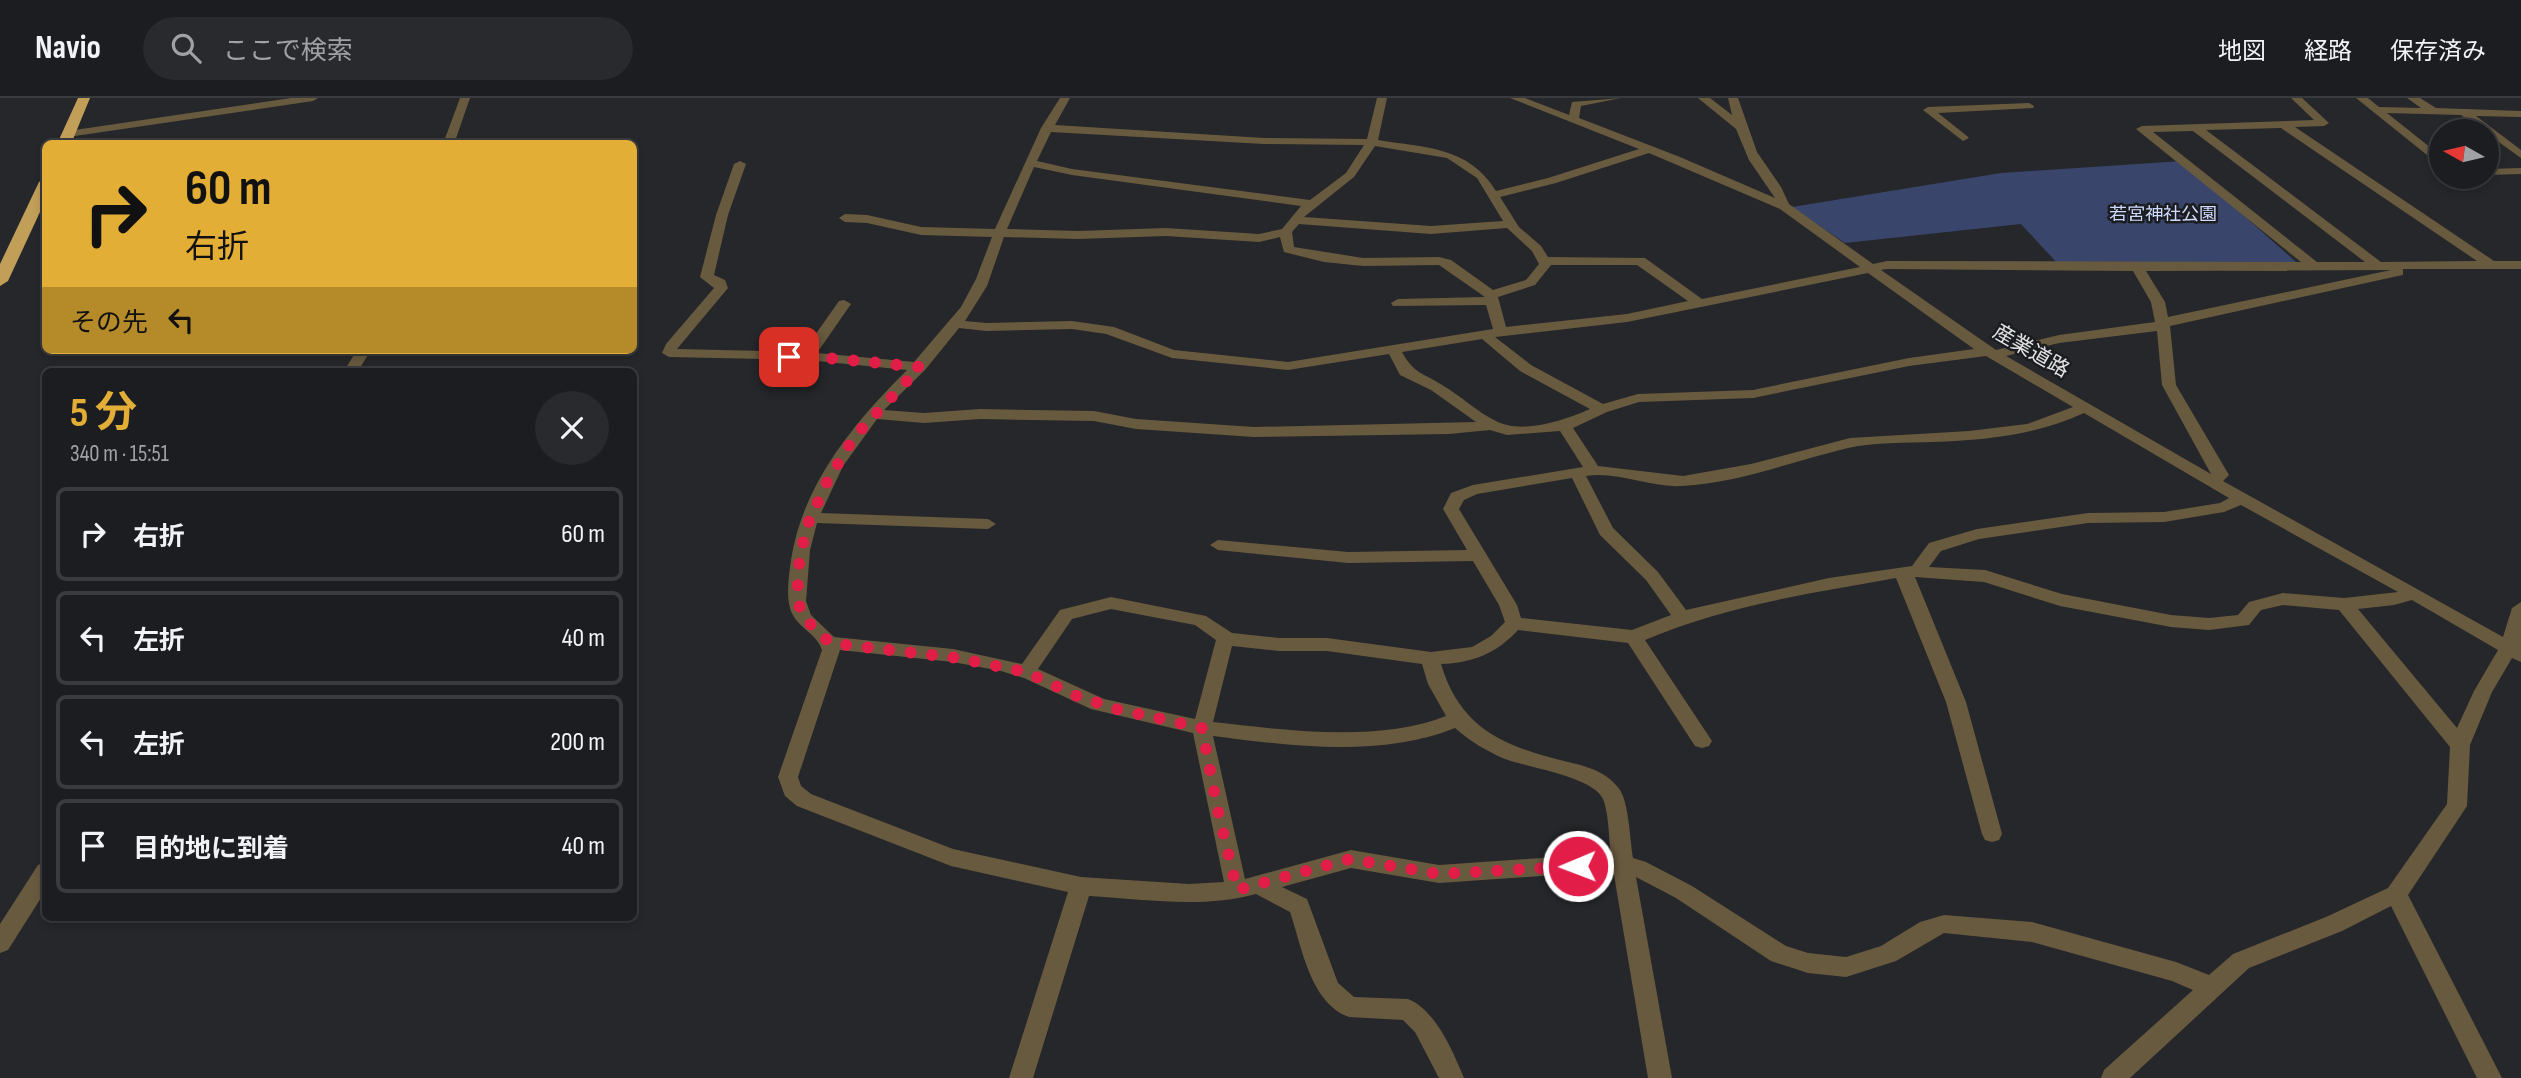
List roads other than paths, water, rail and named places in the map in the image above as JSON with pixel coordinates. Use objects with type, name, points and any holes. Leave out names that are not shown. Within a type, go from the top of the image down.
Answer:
[{"type":"highway","points":[[66,139],[84,98]]},
{"type":"highway","points":[[0,281],[42,191]]},
{"type":"street","points":[[66,139],[313,98]]},
{"type":"street","points":[[449,140],[464,98]]},
{"type":"street","points":[[1065,98],[1047,128],[999,233],[980,285],[958,324],[854,437],[827,482],[811,518],[799,565],[797,600],[804,618],[830,643],[957,658],[1026,672],[1077,696],[1124,712],[1202,728],[1319,738],[1371,738],[1422,733],[1445,727],[1457,719]]},
{"type":"street","points":[[845,218],[866,219],[920,231],[1114,235],[1166,232],[1259,237],[1286,232],[1311,204],[1350,175],[1372,142],[1382,98]]},
{"type":"street","name":"産業道路","points":[[1515,98],[1649,149],[1784,206],[1992,353],[2241,498],[2515,652]]},
{"type":"street","points":[[1573,120],[1576,104],[1616,98]]},
{"type":"street","points":[[1703,98],[1740,127]]},
{"type":"street","points":[[1733,98],[1740,127],[1757,163],[1780,190],[1784,206]]},
{"type":"street","points":[[1963,138],[1928,110],[2029,106],[2021,98]]},
{"type":"street","points":[[2296,98],[2324,123],[2142,128],[2315,267]]},
{"type":"street","points":[[2361,98],[2429,151]]},
{"type":"street","points":[[2412,98],[2434,111]]},
{"type":"street","points":[[2379,110],[2521,114]]},
{"type":"street","points":[[2464,112],[2521,155]]},
{"type":"street","points":[[2283,124],[2491,265]]},
{"type":"street","points":[[2194,126],[2378,266]]},
{"type":"street","points":[[1047,128],[1264,141],[1372,142],[1450,155],[1481,176],[1512,224],[1537,250],[1545,264],[1541,275],[1532,282],[1492,298],[1398,303]]},
{"type":"street","points":[[1495,195],[1552,181],[1649,149]]},
{"type":"street","points":[[1031,163],[1072,172],[1311,204]]},
{"type":"street","points":[[740,164],[722,215],[707,276],[720,283],[721,288],[671,347],[669,354],[807,356],[920,367]]},
{"type":"street","points":[[2499,172],[2521,171]]},
{"type":"street","points":[[1296,220],[1365,228],[1489,228],[1512,224]]},
{"type":"street","points":[[1286,232],[1288,249],[1298,252],[1383,262],[1439,261],[1492,298],[1497,325],[1502,332]]},
{"type":"street","points":[[1543,261],[1640,261],[1699,303]]},
{"type":"street","points":[[958,324],[986,327],[1072,325],[1109,330],[1171,354],[1276,365],[1313,363],[1502,332],[1627,318],[1887,265],[2521,265]]},
{"type":"street","points":[[1394,351],[1405,372],[1436,387],[1491,425],[1507,430],[1564,426],[1602,409],[1637,398],[1709,397],[1779,390],[1909,362],[1992,353],[2059,339],[2163,326],[2172,320],[2387,276],[2401,271],[2399,265]]},
{"type":"street","points":[[2137,267],[2158,302],[2169,385],[2221,475],[2212,481]]},
{"type":"street","points":[[807,356],[844,304]]},
{"type":"street","points":[[1485,335],[1514,362],[1545,381],[1602,409]]},
{"type":"street","points":[[1514,623],[1508,605],[1451,509],[1457,497],[1473,490],[1585,472],[1609,471],[1659,481],[1685,481],[1849,443],[1973,436],[2045,424],[2085,407]]},
{"type":"street","points":[[874,414],[924,418],[994,414],[1094,416],[1136,424],[1254,432],[1449,429],[1491,425]]},
{"type":"street","points":[[1564,426],[1585,472],[1606,531],[1652,576],[1682,617]]},
{"type":"street","points":[[1992,834],[1956,702],[1908,579],[1908,572],[1935,547],[1977,534],[2088,518],[2164,517],[2224,506],[2241,498]]},
{"type":"street","points":[[811,518],[875,518],[988,524]]},
{"type":"street","points":[[1217,545],[1334,559],[1390,561],[1479,555]]},
{"type":"street","points":[[1514,623],[1634,637],[1682,617],[1829,584],[1908,572],[1985,576],[2060,600],[2196,623],[2243,621],[2255,606],[2283,600],[2344,604],[2394,599],[2414,593]]},
{"type":"street","points":[[1026,672],[1066,614],[1111,603],[1200,621],[1228,639],[1274,644],[1331,645],[1398,657],[1430,659],[1487,649],[1504,638],[1514,623]]},
{"type":"street","points":[[2344,604],[2460,746]]},
{"type":"street","points":[[2114,1078],[2241,961],[2334,924],[2396,894],[2457,806],[2460,746],[2483,691],[2515,652],[2521,608]]},
{"type":"street","points":[[1634,637],[1702,741]]},
{"type":"street","points":[[1228,639],[1224,642],[1202,728],[1217,807],[1248,887],[1298,906],[1329,989],[1349,1007],[1408,1010],[1423,1024],[1452,1078]]},
{"type":"street","points":[[830,643],[831,650],[788,777],[792,790],[818,807],[951,857],[1082,886],[1189,893],[1248,887],[1350,859],[1439,874],[1555,866],[1624,866],[1638,868],[1684,892],[1779,954],[1808,963],[1846,967],[1888,954],[1928,929],[1944,924],[2032,932],[2176,972],[2214,988]]},
{"type":"street","points":[[1430,659],[1449,709],[1476,737],[1513,755],[1593,776],[1604,784],[1613,796],[1636,950],[1660,1078]]},
{"type":"street","points":[[0,943],[42,877]]},
{"type":"street","points":[[1021,1078],[1082,886]]},
{"type":"street","points":[[2396,894],[2490,1078]]},
{"type":"park label","name":"若宮神社公園","points":[[2163,214]]}]
